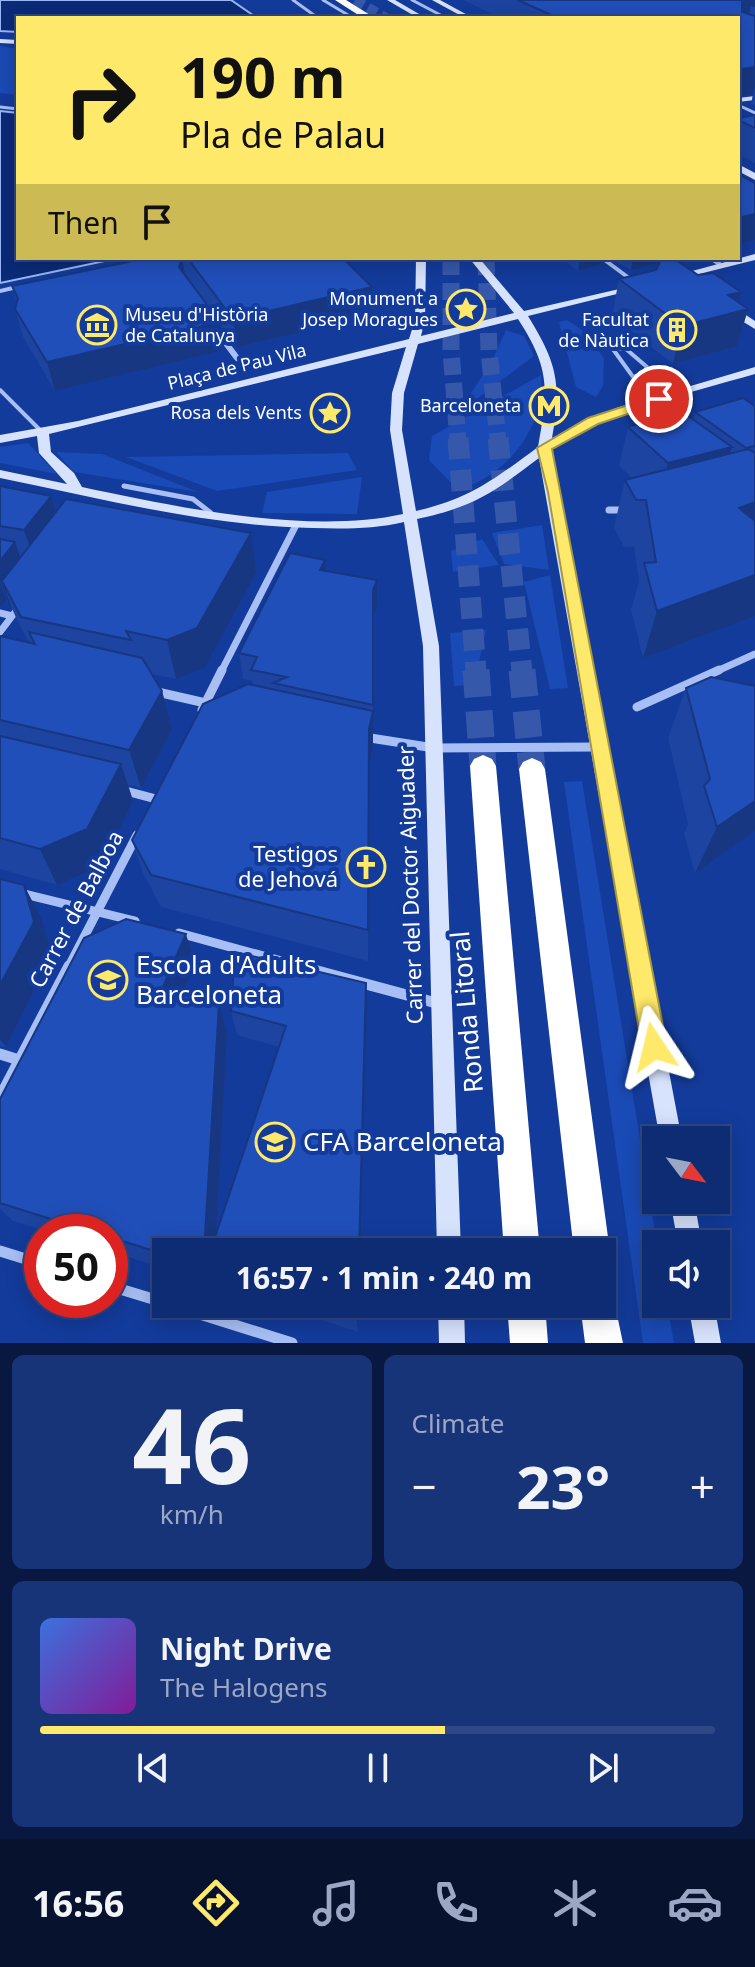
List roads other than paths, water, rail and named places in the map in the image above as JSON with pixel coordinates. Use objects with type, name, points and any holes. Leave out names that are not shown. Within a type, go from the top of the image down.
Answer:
[{"type":"highway","points":[[340,0],[367,16]]},
{"type":"highway","name":"Ronda Litoral","points":[[483,766],[521,1238]]},
{"type":"highway","points":[[532,769],[590,1238]]},
{"type":"highway","points":[[527,1318],[529,1343]]},
{"type":"highway","points":[[601,1318],[604,1343]]},
{"type":"main road","points":[[390,0],[419,16]]},
{"type":"main road","points":[[435,0],[466,16]]},
{"type":"main road","points":[[664,279],[755,257]]},
{"type":"main road","points":[[410,518],[396,421],[402,379],[420,320],[421,260]]},
{"type":"main road","points":[[476,260],[519,317],[548,364],[552,389],[544,448],[668,1126]]},
{"type":"main road","points":[[681,275],[693,283]]},
{"type":"main road","name":"Plaça de Pau Vila","points":[[0,439],[69,427],[644,284]]},
{"type":"main road","points":[[716,300],[755,326]]},
{"type":"main road","points":[[0,474],[76,488],[99,499],[296,525],[322,527],[410,518],[450,508],[490,490],[544,448],[593,421],[755,370]]},
{"type":"main road","points":[[43,433],[45,453],[76,488]]},
{"type":"main road","name":"Carrer del Doctor Aiguader","points":[[410,518],[429,624],[449,1238]]},
{"type":"main road","points":[[451,1318],[452,1343]]},
{"type":"main road","points":[[704,1318],[708,1343]]},
{"type":"street","points":[[293,0],[315,16]]},
{"type":"street","name":"Plaça de Pau Vila","points":[[212,324],[237,358]]},
{"type":"street","points":[[609,510],[635,509]]},
{"type":"street","points":[[194,724],[296,525]]},
{"type":"street","points":[[0,632],[22,603]]},
{"type":"street","points":[[0,613],[12,616]]},
{"type":"street","points":[[637,707],[755,654]]},
{"type":"street","points":[[144,689],[218,706]]},
{"type":"street","points":[[351,734],[434,748],[600,747]]},
{"type":"street","points":[[103,786],[156,799]]},
{"type":"street","points":[[150,811],[163,786]]},
{"type":"street","name":"Carrer de Balboa","points":[[0,1097],[143,822]]},
{"type":"street","points":[[0,888],[145,924]]},
{"type":"street","points":[[160,928],[442,1005]]},
{"type":"street","points":[[0,1054],[19,1060]]},
{"type":"street","points":[[0,1251],[24,1258]]},
{"type":"street","points":[[128,1292],[152,1299]]},
{"type":"street","points":[[212,1318],[292,1343]]},
{"type":"lane","points":[[323,0],[350,16]]},
{"type":"lane","points":[[412,0],[442,16]]},
{"type":"lane","points":[[605,260],[644,284]]},
{"type":"lane","points":[[713,260],[721,265]]},
{"type":"lane","points":[[0,291],[31,284]]},
{"type":"lane","points":[[594,323],[633,377],[659,399]]},
{"type":"lane","points":[[613,349],[626,349],[647,367],[643,374],[633,377]]},
{"type":"lane","points":[[0,390],[43,433]]},
{"type":"lane","points":[[124,486],[193,499],[211,513]]},
{"type":"tunnel","points":[[355,0],[383,16]]},
{"type":"tunnel","points":[[451,260],[451,351],[458,440]]},
{"type":"tunnel","points":[[486,260],[489,351],[498,440]]},
{"type":"tunnel","points":[[458,438],[476,672]]},
{"type":"tunnel","points":[[498,438],[522,672]]},
{"type":"tunnel","points":[[476,670],[483,766]]},
{"type":"tunnel","points":[[522,670],[532,769]]},
{"type":"place","name":"Monument a Josep Moragues","points":[[466,309]]},
{"type":"place","name":"Museu d'Història de Catalunya","points":[[97,325]]},
{"type":"place","name":"Facultat de Nàutica","points":[[677,330]]},
{"type":"place","name":"Barceloneta","points":[[549,406]]},
{"type":"place","name":"Rosa dels Vents","points":[[330,413]]},
{"type":"place","name":"Testigos de Jehová","points":[[366,867]]},
{"type":"place","name":"Escola d'Adults Barceloneta","points":[[108,980]]},
{"type":"place","name":"CFA Barceloneta","points":[[275,1142]]}]
